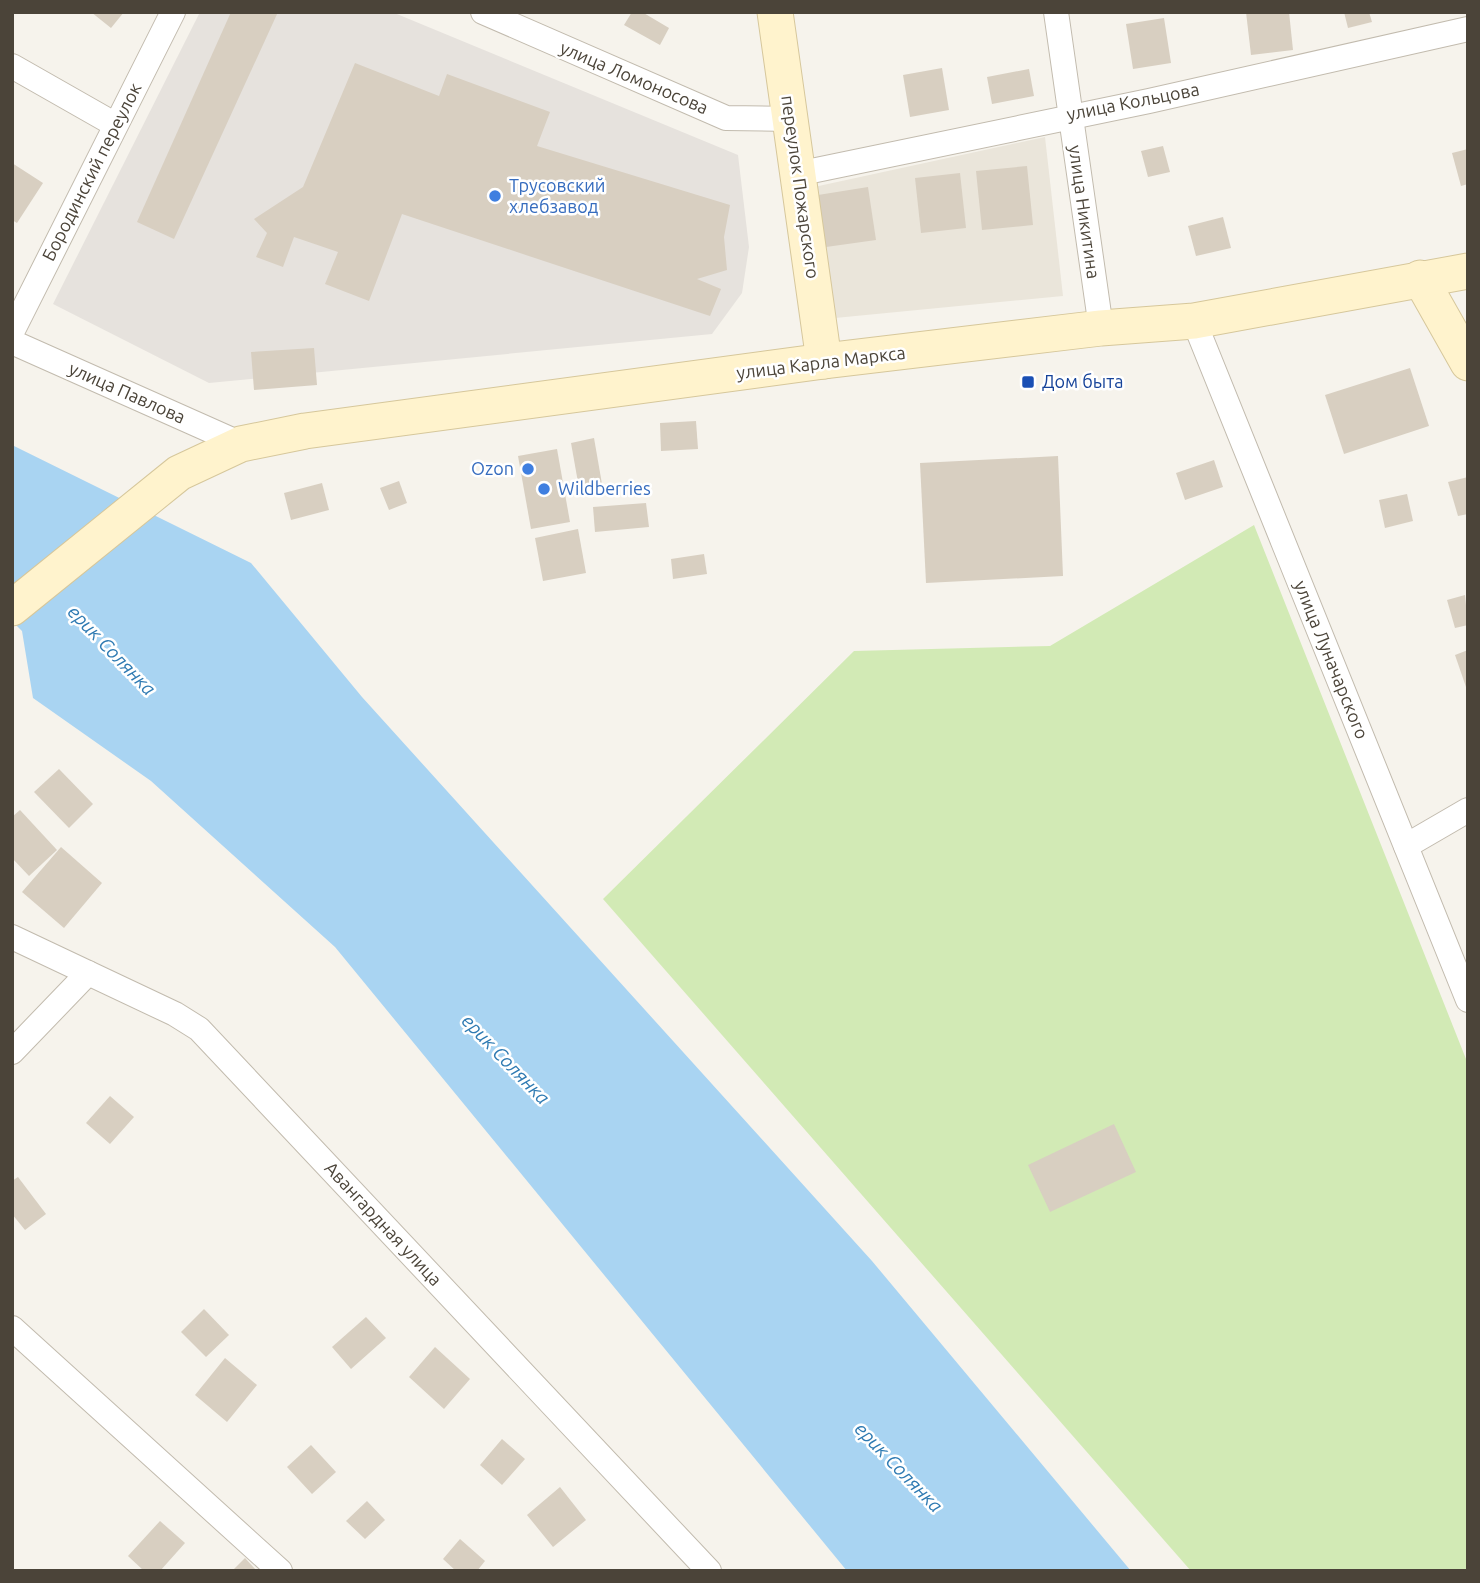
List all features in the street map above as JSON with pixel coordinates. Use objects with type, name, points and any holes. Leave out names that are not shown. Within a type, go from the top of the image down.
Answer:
[{"type":"main road","name":"переулок Пожарского","points":[[775,12],[824,361]]},
{"type":"main road","name":"улица Карла Маркса","points":[[12,608],[179,473],[241,444],[318,429],[824,361],[1101,328],[1194,321],[1468,271]]},
{"type":"main road","points":[[1420,278],[1468,363]]},
{"type":"street","name":"Бородинский переулок","points":[[12,332],[114,124],[173,12]]},
{"type":"street","name":"улица Ломоносова","points":[[483,12],[726,118],[791,119]]},
{"type":"street","name":"улица Никитина","points":[[1056,12],[1101,328]]},
{"type":"street","name":"улица Кольцова","points":[[797,174],[1071,114],[1149,101],[1468,29]]},
{"type":"street","points":[[12,66],[114,124]]},
{"type":"street","name":"улица Луначарского","points":[[1194,321],[1468,1000]]},
{"type":"street","name":"улица Павлова","points":[[12,342],[241,444]]},
{"type":"street","points":[[1406,846],[1468,810]]},
{"type":"street","name":"Авангардная улица","points":[[12,937],[175,1014],[200,1029],[709,1571]]},
{"type":"street","points":[[12,1052],[88,973]]},
{"type":"street","points":[[12,1328],[280,1571]]},
{"type":"shaded area","name":"Трусовский хлебзавод","points":[[200,12],[392,12],[738,155],[749,247],[742,293],[712,334],[209,383],[53,304]]},
{"type":"shaded area","points":[[1045,137],[1063,296],[835,318],[814,187]]},
{"type":"green space","points":[[1254,525],[1468,1064],[1468,1571],[1191,1571],[603,899],[854,651],[1050,646]]},
{"type":"water","name":"ерик Солянка","points":[[12,445],[251,563],[362,697],[872,1261],[1131,1571],[847,1571],[335,947],[151,781],[33,698],[22,631],[12,621]]},
{"type":"building","points":[[91,12],[124,12],[111,28]]},
{"type":"building","points":[[231,12],[278,12],[174,239],[137,222]]},
{"type":"building","points":[[632,12],[642,12],[669,28],[660,45],[624,25]]},
{"type":"building","points":[[1246,12],[1289,12],[1293,50],[1251,55]]},
{"type":"building","points":[[1344,12],[1369,12],[1372,22],[1348,28]]},
{"type":"building","points":[[1164,18],[1171,63],[1133,69],[1126,24]]},
{"type":"building","name":"Трусовский хлебзавод","points":[[355,63],[439,96],[447,74],[550,112],[537,146],[730,205],[724,237],[727,270],[697,279],[721,289],[710,316],[402,214],[369,301],[325,284],[338,252],[294,237],[283,267],[256,257],[267,233],[254,219],[303,187]]},
{"type":"building","points":[[942,68],[949,110],[910,117],[903,75]]},
{"type":"building","points":[[1029,69],[1034,96],[992,104],[987,77]]},
{"type":"building","points":[[1163,146],[1170,172],[1148,177],[1141,151]]},
{"type":"building","points":[[1468,149],[1468,184],[1461,186],[1452,153]]},
{"type":"building","points":[[12,163],[43,183],[17,223],[12,220]]},
{"type":"building","points":[[1027,166],[1033,225],[982,230],[976,171]]},
{"type":"building","points":[[960,173],[966,228],[921,233],[915,178]]},
{"type":"building","points":[[868,187],[876,240],[826,247],[818,195]]},
{"type":"building","points":[[1223,217],[1231,248],[1196,256],[1188,226]]},
{"type":"building","points":[[314,348],[317,385],[254,390],[251,352]]},
{"type":"building","points":[[1410,368],[1429,426],[1344,454],[1325,395]]},
{"type":"building","points":[[696,421],[698,449],[661,451],[660,423]]},
{"type":"building","points":[[594,438],[602,484],[579,488],[571,443]]},
{"type":"building","name":"Wildberries","points":[[557,449],[570,522],[531,529],[518,456]]},
{"type":"building","points":[[1058,456],[1063,576],[926,583],[920,463]]},
{"type":"building","points":[[1214,460],[1223,487],[1185,500],[1176,473]]},
{"type":"building","points":[[1468,477],[1468,514],[1458,516],[1448,482]]},
{"type":"building","points":[[399,481],[407,503],[389,510],[380,488]]},
{"type":"building","points":[[322,483],[329,510],[291,520],[284,493]]},
{"type":"building","points":[[1407,494],[1413,521],[1385,528],[1379,500]]},
{"type":"building","points":[[646,503],[649,527],[595,532],[593,507]]},
{"type":"building","points":[[578,529],[586,573],[543,581],[535,538]]},
{"type":"building","points":[[704,554],[707,574],[673,579],[671,559]]},
{"type":"building","points":[[1465,595],[1468,625],[1455,628],[1447,600]]},
{"type":"building","points":[[1468,650],[1468,690],[1467,690],[1455,655]]},
{"type":"building","points":[[59,769],[93,804],[69,828],[34,792]]},
{"type":"building","points":[[20,810],[57,850],[29,876],[12,858],[12,817]]},
{"type":"building","points":[[61,847],[102,883],[64,928],[22,892]]},
{"type":"building","points":[[110,1096],[134,1117],[110,1144],[86,1123]]},
{"type":"building","points":[[1114,1124],[1136,1172],[1050,1212],[1028,1165]]},
{"type":"building","points":[[18,1177],[46,1214],[25,1230],[12,1214],[12,1181]]},
{"type":"building","points":[[204,1309],[229,1335],[206,1357],[181,1332]]},
{"type":"building","points":[[366,1317],[386,1338],[351,1369],[332,1347]]},
{"type":"building","points":[[435,1347],[470,1379],[444,1409],[409,1377]]},
{"type":"building","points":[[225,1358],[257,1385],[227,1422],[195,1395]]},
{"type":"building","points":[[502,1439],[525,1459],[502,1485],[480,1465]]},
{"type":"building","points":[[311,1445],[336,1472],[312,1494],[287,1467]]},
{"type":"building","points":[[560,1487],[586,1520],[553,1547],[527,1515]]},
{"type":"building","points":[[367,1501],[385,1520],[365,1539],[346,1521]]},
{"type":"building","points":[[160,1521],[185,1543],[160,1571],[144,1571],[128,1556]]},
{"type":"building","points":[[460,1539],[485,1561],[477,1571],[456,1571],[443,1559]]},
{"type":"building","points":[[245,1558],[257,1571],[232,1571]]},
{"type":"place","name":"Трусовский хлебзавод","points":[[495,196]]},
{"type":"place","name":"Дом быта","points":[[1028,382]]},
{"type":"place","name":"Ozon","points":[[528,469]]},
{"type":"place","name":"Wildberries","points":[[544,489]]}]
